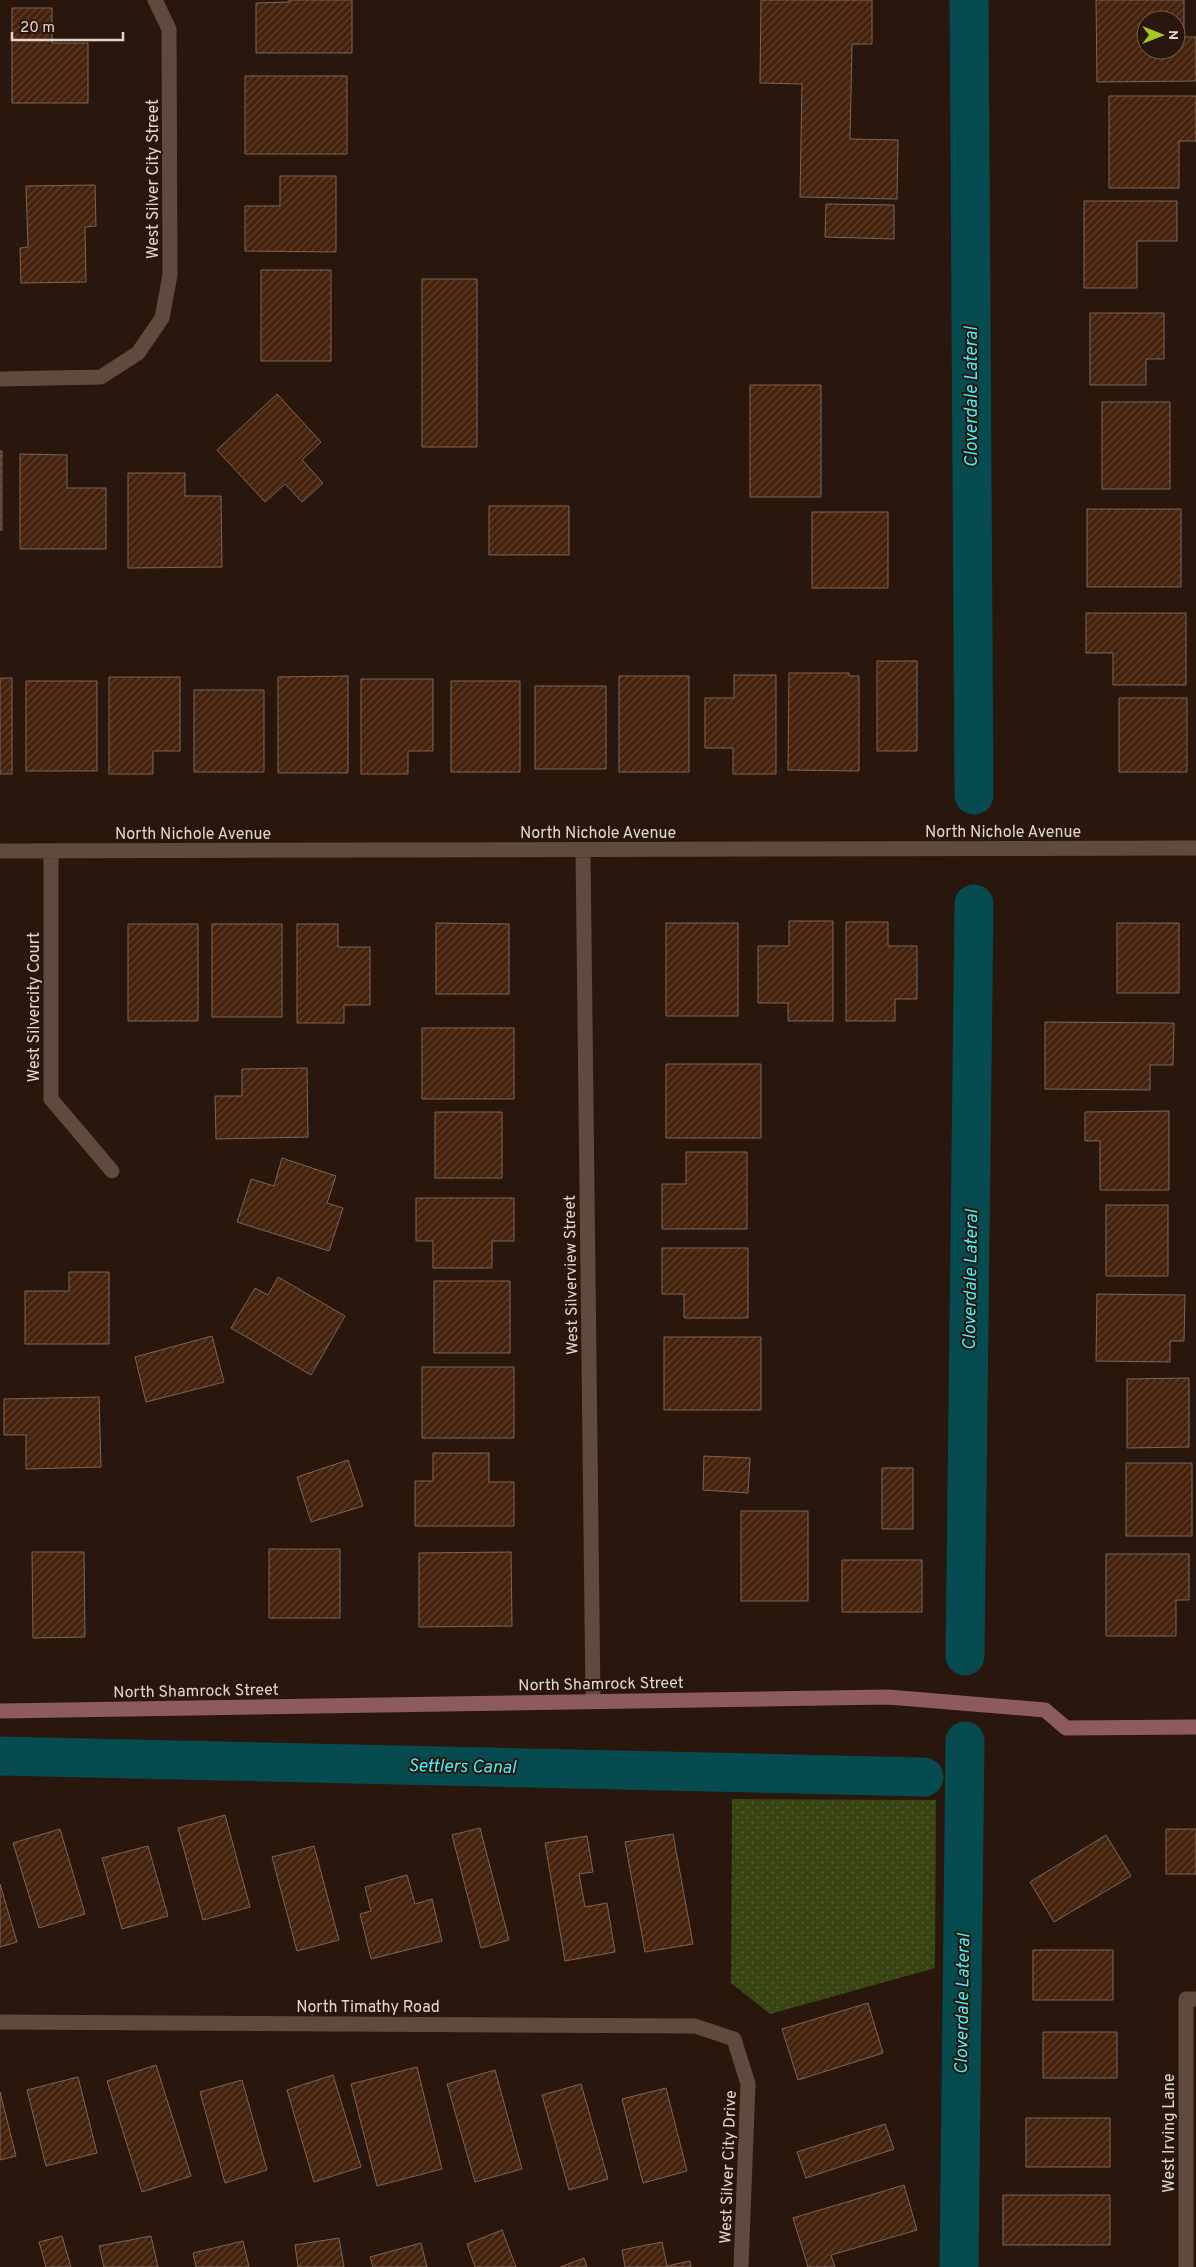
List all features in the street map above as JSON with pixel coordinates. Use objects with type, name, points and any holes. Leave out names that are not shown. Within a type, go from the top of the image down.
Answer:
[{"type":"street","name":"West Silver City Street","points":[[0,379],[101,377],[138,353],[162,318],[170,275],[169,29],[155,0]]},
{"type":"street","name":"North Nichole Avenue","points":[[0,852],[1196,848]]},
{"type":"street","name":"West Silverview Street","points":[[583,850],[593,1700]]},
{"type":"street","name":"West Silvercity Court","points":[[51,851],[50,1099],[112,1171]]},
{"type":"street","name":"North Shamrock Street","points":[[0,1711],[593,1700],[888,1697],[1045,1710],[1066,1728],[1196,1727]]},
{"type":"street","name":"West Irving Lane","points":[[1186,2267],[1191,1999]]},
{"type":"street","name":"North Timathy Road","points":[[0,2022],[695,2026],[734,2039]]},
{"type":"street","name":"West Silver City Drive","points":[[734,2039],[748,2084],[741,2267]]},
{"type":"green space","points":[[732,1799],[936,1800],[935,1968],[770,2014],[731,1983]]},
{"type":"building","points":[[289,0],[352,0],[352,53],[256,53],[256,3],[289,2]]},
{"type":"building","points":[[761,0],[872,0],[872,44],[852,44],[850,139],[898,140],[897,199],[800,197],[802,84],[760,83]]},
{"type":"building","points":[[1096,0],[1184,0],[1184,10],[1136,10],[1136,60],[1186,60],[1186,37],[1196,37],[1196,81],[1097,82]]},
{"type":"building","points":[[12,8],[52,8],[52,43],[88,43],[88,103],[12,103]]},
{"type":"building","points":[[245,76],[347,76],[347,154],[245,154]]},
{"type":"building","points":[[1109,96],[1196,96],[1196,141],[1179,141],[1179,188],[1109,188]]},
{"type":"building","points":[[280,176],[336,176],[336,252],[245,251],[245,206],[280,206]]},
{"type":"building","points":[[95,185],[96,226],[85,227],[86,282],[21,283],[20,248],[28,247],[26,186]]},
{"type":"building","points":[[1084,201],[1177,201],[1177,241],[1137,241],[1137,288],[1084,288]]},
{"type":"building","points":[[826,204],[894,205],[894,239],[825,237]]},
{"type":"building","points":[[261,270],[331,270],[331,361],[261,361]]},
{"type":"building","points":[[422,279],[477,279],[477,447],[422,447]]},
{"type":"building","points":[[1090,313],[1164,313],[1164,359],[1146,359],[1146,385],[1090,385]]},
{"type":"building","points":[[750,385],[821,385],[821,497],[750,497]]},
{"type":"building","points":[[277,394],[321,442],[302,460],[323,483],[302,502],[285,484],[265,502],[217,450]]},
{"type":"building","points":[[1102,402],[1170,402],[1170,489],[1102,489]]},
{"type":"building","points":[[0,451],[2,451],[2,530],[0,530]]},
{"type":"building","points":[[20,454],[67,455],[67,488],[106,488],[106,549],[20,549]]},
{"type":"building","points":[[128,473],[185,473],[185,496],[221,496],[222,567],[128,568]]},
{"type":"building","points":[[489,506],[569,506],[569,555],[489,555]]},
{"type":"building","points":[[1087,509],[1181,509],[1181,587],[1087,587]]},
{"type":"building","points":[[812,512],[888,512],[888,588],[812,588]]},
{"type":"building","points":[[1086,613],[1186,613],[1186,685],[1113,685],[1113,653],[1086,653]]},
{"type":"building","points":[[877,661],[917,661],[917,751],[877,751]]},
{"type":"building","points":[[789,673],[849,673],[849,676],[859,676],[859,771],[788,770]]},
{"type":"building","points":[[734,675],[776,675],[776,774],[733,774],[733,748],[705,748],[705,698],[734,698]]},
{"type":"building","points":[[348,676],[348,773],[278,773],[278,677]]},
{"type":"building","points":[[619,676],[689,676],[689,772],[619,772]]},
{"type":"building","points":[[109,677],[180,677],[180,751],[153,751],[153,774],[109,774]]},
{"type":"building","points":[[0,678],[12,678],[12,774],[0,774]]},
{"type":"building","points":[[361,679],[433,679],[433,751],[408,751],[408,774],[361,774]]},
{"type":"building","points":[[26,681],[97,681],[97,771],[26,771]]},
{"type":"building","points":[[451,681],[520,681],[520,772],[451,772]]},
{"type":"building","points":[[535,686],[606,686],[606,769],[535,769]]},
{"type":"building","points":[[194,690],[264,690],[264,772],[194,772]]},
{"type":"building","points":[[1119,698],[1187,698],[1187,772],[1119,772]]},
{"type":"building","points":[[789,921],[833,921],[833,1021],[788,1021],[788,1003],[758,1003],[758,946],[789,946]]},
{"type":"building","points":[[846,922],[888,922],[888,946],[917,946],[917,999],[895,999],[895,1021],[846,1021]]},
{"type":"building","points":[[436,923],[509,924],[509,994],[436,994]]},
{"type":"building","points":[[666,923],[738,923],[738,1016],[666,1016]]},
{"type":"building","points":[[1117,923],[1179,923],[1179,993],[1117,993]]},
{"type":"building","points":[[128,924],[198,924],[198,1021],[128,1021]]},
{"type":"building","points":[[212,924],[282,924],[282,1017],[212,1017]]},
{"type":"building","points":[[297,924],[338,924],[338,947],[370,947],[370,1005],[344,1005],[344,1023],[297,1023]]},
{"type":"building","points":[[1045,1022],[1174,1023],[1173,1065],[1150,1065],[1150,1090],[1045,1089]]},
{"type":"building","points":[[422,1028],[514,1028],[514,1099],[422,1099]]},
{"type":"building","points":[[666,1064],[761,1064],[761,1138],[666,1138]]},
{"type":"building","points":[[307,1068],[308,1137],[216,1139],[215,1096],[242,1096],[242,1069]]},
{"type":"building","points":[[1169,1111],[1169,1190],[1100,1190],[1100,1141],[1085,1141],[1085,1112]]},
{"type":"building","points":[[435,1112],[502,1112],[502,1178],[435,1178]]},
{"type":"building","points":[[686,1152],[747,1152],[747,1229],[662,1229],[662,1184],[686,1184]]},
{"type":"building","points":[[282,1158],[336,1176],[327,1203],[343,1208],[329,1251],[237,1222],[251,1179],[274,1186]]},
{"type":"building","points":[[416,1198],[514,1198],[514,1241],[492,1241],[492,1268],[433,1268],[433,1241],[416,1241]]},
{"type":"building","points":[[1106,1205],[1168,1205],[1168,1276],[1106,1276]]},
{"type":"building","points":[[662,1248],[748,1248],[748,1318],[684,1318],[684,1294],[662,1294]]},
{"type":"building","points":[[69,1272],[109,1272],[109,1344],[25,1344],[25,1291],[69,1291]]},
{"type":"building","points":[[278,1277],[345,1316],[311,1375],[231,1328],[255,1288],[268,1295]]},
{"type":"building","points":[[434,1281],[510,1281],[510,1353],[434,1353]]},
{"type":"building","points":[[1097,1294],[1185,1295],[1184,1341],[1170,1341],[1170,1362],[1096,1361]]},
{"type":"building","points":[[212,1336],[224,1382],[146,1402],[135,1357]]},
{"type":"building","points":[[664,1337],[761,1337],[761,1410],[664,1410]]},
{"type":"building","points":[[422,1367],[514,1367],[514,1438],[422,1438]]},
{"type":"building","points":[[1189,1378],[1189,1447],[1127,1448],[1127,1379]]},
{"type":"building","points":[[99,1397],[101,1467],[26,1469],[26,1435],[4,1435],[4,1399]]},
{"type":"building","points":[[433,1453],[489,1453],[489,1482],[514,1482],[514,1526],[415,1526],[415,1481],[433,1481]]},
{"type":"building","points":[[704,1456],[750,1458],[748,1493],[703,1490]]},
{"type":"building","points":[[348,1460],[363,1506],[311,1522],[297,1477]]},
{"type":"building","points":[[1126,1463],[1192,1463],[1192,1536],[1126,1536]]},
{"type":"building","points":[[882,1468],[913,1468],[913,1529],[882,1529]]},
{"type":"building","points":[[741,1511],[808,1511],[808,1601],[741,1601]]},
{"type":"building","points":[[269,1549],[340,1549],[340,1618],[269,1618]]},
{"type":"building","points":[[32,1552],[84,1552],[85,1637],[33,1638]]},
{"type":"building","points":[[511,1552],[512,1626],[419,1627],[419,1553]]},
{"type":"building","points":[[1106,1554],[1189,1554],[1189,1600],[1176,1600],[1176,1636],[1106,1636]]},
{"type":"building","points":[[842,1560],[922,1560],[922,1612],[842,1612]]},
{"type":"building","points":[[225,1815],[250,1907],[203,1920],[178,1828]]},
{"type":"building","points":[[480,1828],[509,1940],[481,1948],[452,1835]]},
{"type":"building","points":[[60,1829],[85,1914],[39,1928],[13,1843]]},
{"type":"building","points":[[1166,1829],[1196,1829],[1196,1874],[1166,1874]]},
{"type":"building","points":[[673,1834],[693,1944],[645,1952],[625,1842]]},
{"type":"building","points":[[1106,1835],[1131,1876],[1054,1922],[1030,1882]]},
{"type":"building","points":[[587,1836],[593,1872],[579,1874],[585,1907],[607,1903],[615,1952],[565,1961],[545,1843]]},
{"type":"building","points":[[148,1846],[168,1916],[122,1929],[102,1858]]},
{"type":"building","points":[[314,1846],[339,1940],[297,1951],[272,1857]]},
{"type":"building","points":[[407,1875],[415,1904],[432,1899],[442,1941],[371,1959],[360,1914],[371,1911],[365,1887]]},
{"type":"building","points":[[0,1884],[17,1942],[0,1947]]},
{"type":"building","points":[[1033,1950],[1113,1950],[1113,2000],[1033,2000]]},
{"type":"building","points":[[868,2003],[883,2053],[798,2080],[782,2029]]},
{"type":"building","points":[[1043,2032],[1117,2032],[1117,2078],[1043,2078]]},
{"type":"building","points":[[156,2065],[191,2176],[142,2192],[107,2081]]},
{"type":"building","points":[[417,2067],[442,2169],[377,2186],[351,2084]]},
{"type":"building","points":[[495,2070],[522,2169],[475,2182],[447,2084]]},
{"type":"building","points":[[333,2075],[361,2167],[314,2182],[287,2090]]},
{"type":"building","points":[[78,2077],[97,2153],[46,2166],[27,2090]]},
{"type":"building","points":[[242,2080],[267,2170],[225,2183],[200,2092]]},
{"type":"building","points":[[581,2084],[608,2179],[569,2190],[542,2095]]},
{"type":"building","points":[[666,2088],[687,2171],[643,2183],[622,2099]]},
{"type":"building","points":[[0,2092],[16,2156],[0,2160]]},
{"type":"building","points":[[1026,2118],[1110,2118],[1110,2167],[1026,2167]]},
{"type":"building","points":[[885,2124],[894,2149],[806,2178],[797,2152]]},
{"type":"building","points":[[904,2185],[917,2230],[831,2255],[835,2267],[808,2267],[793,2218]]},
{"type":"building","points":[[1003,2195],[1110,2195],[1110,2245],[1003,2245]]},
{"type":"building","points":[[502,2230],[516,2267],[475,2267],[467,2244]]},
{"type":"building","points":[[62,2236],[71,2267],[46,2267],[39,2242]]},
{"type":"building","points":[[151,2236],[158,2267],[104,2267],[99,2246]]},
{"type":"building","points":[[339,2238],[344,2267],[298,2267],[295,2245]]},
{"type":"building","points":[[243,2241],[249,2267],[196,2267],[193,2253]]},
{"type":"building","points":[[662,2242],[667,2266],[690,2261],[691,2267],[625,2267],[622,2250]]},
{"type":"building","points":[[421,2243],[427,2267],[373,2267],[370,2257]]},
{"type":"building","points":[[584,2258],[587,2267],[560,2267]]},
{"type":"waterway","name":"Cloverdale Lateral","points":[[969,0],[974,795]]},
{"type":"waterway","name":"Cloverdale Lateral","points":[[965,1656],[974,904]]},
{"type":"waterway","name":"Cloverdale Lateral","points":[[959,2267],[965,1741]]},
{"type":"waterway","name":"Settlers Canal","points":[[0,1756],[924,1777]]}]
